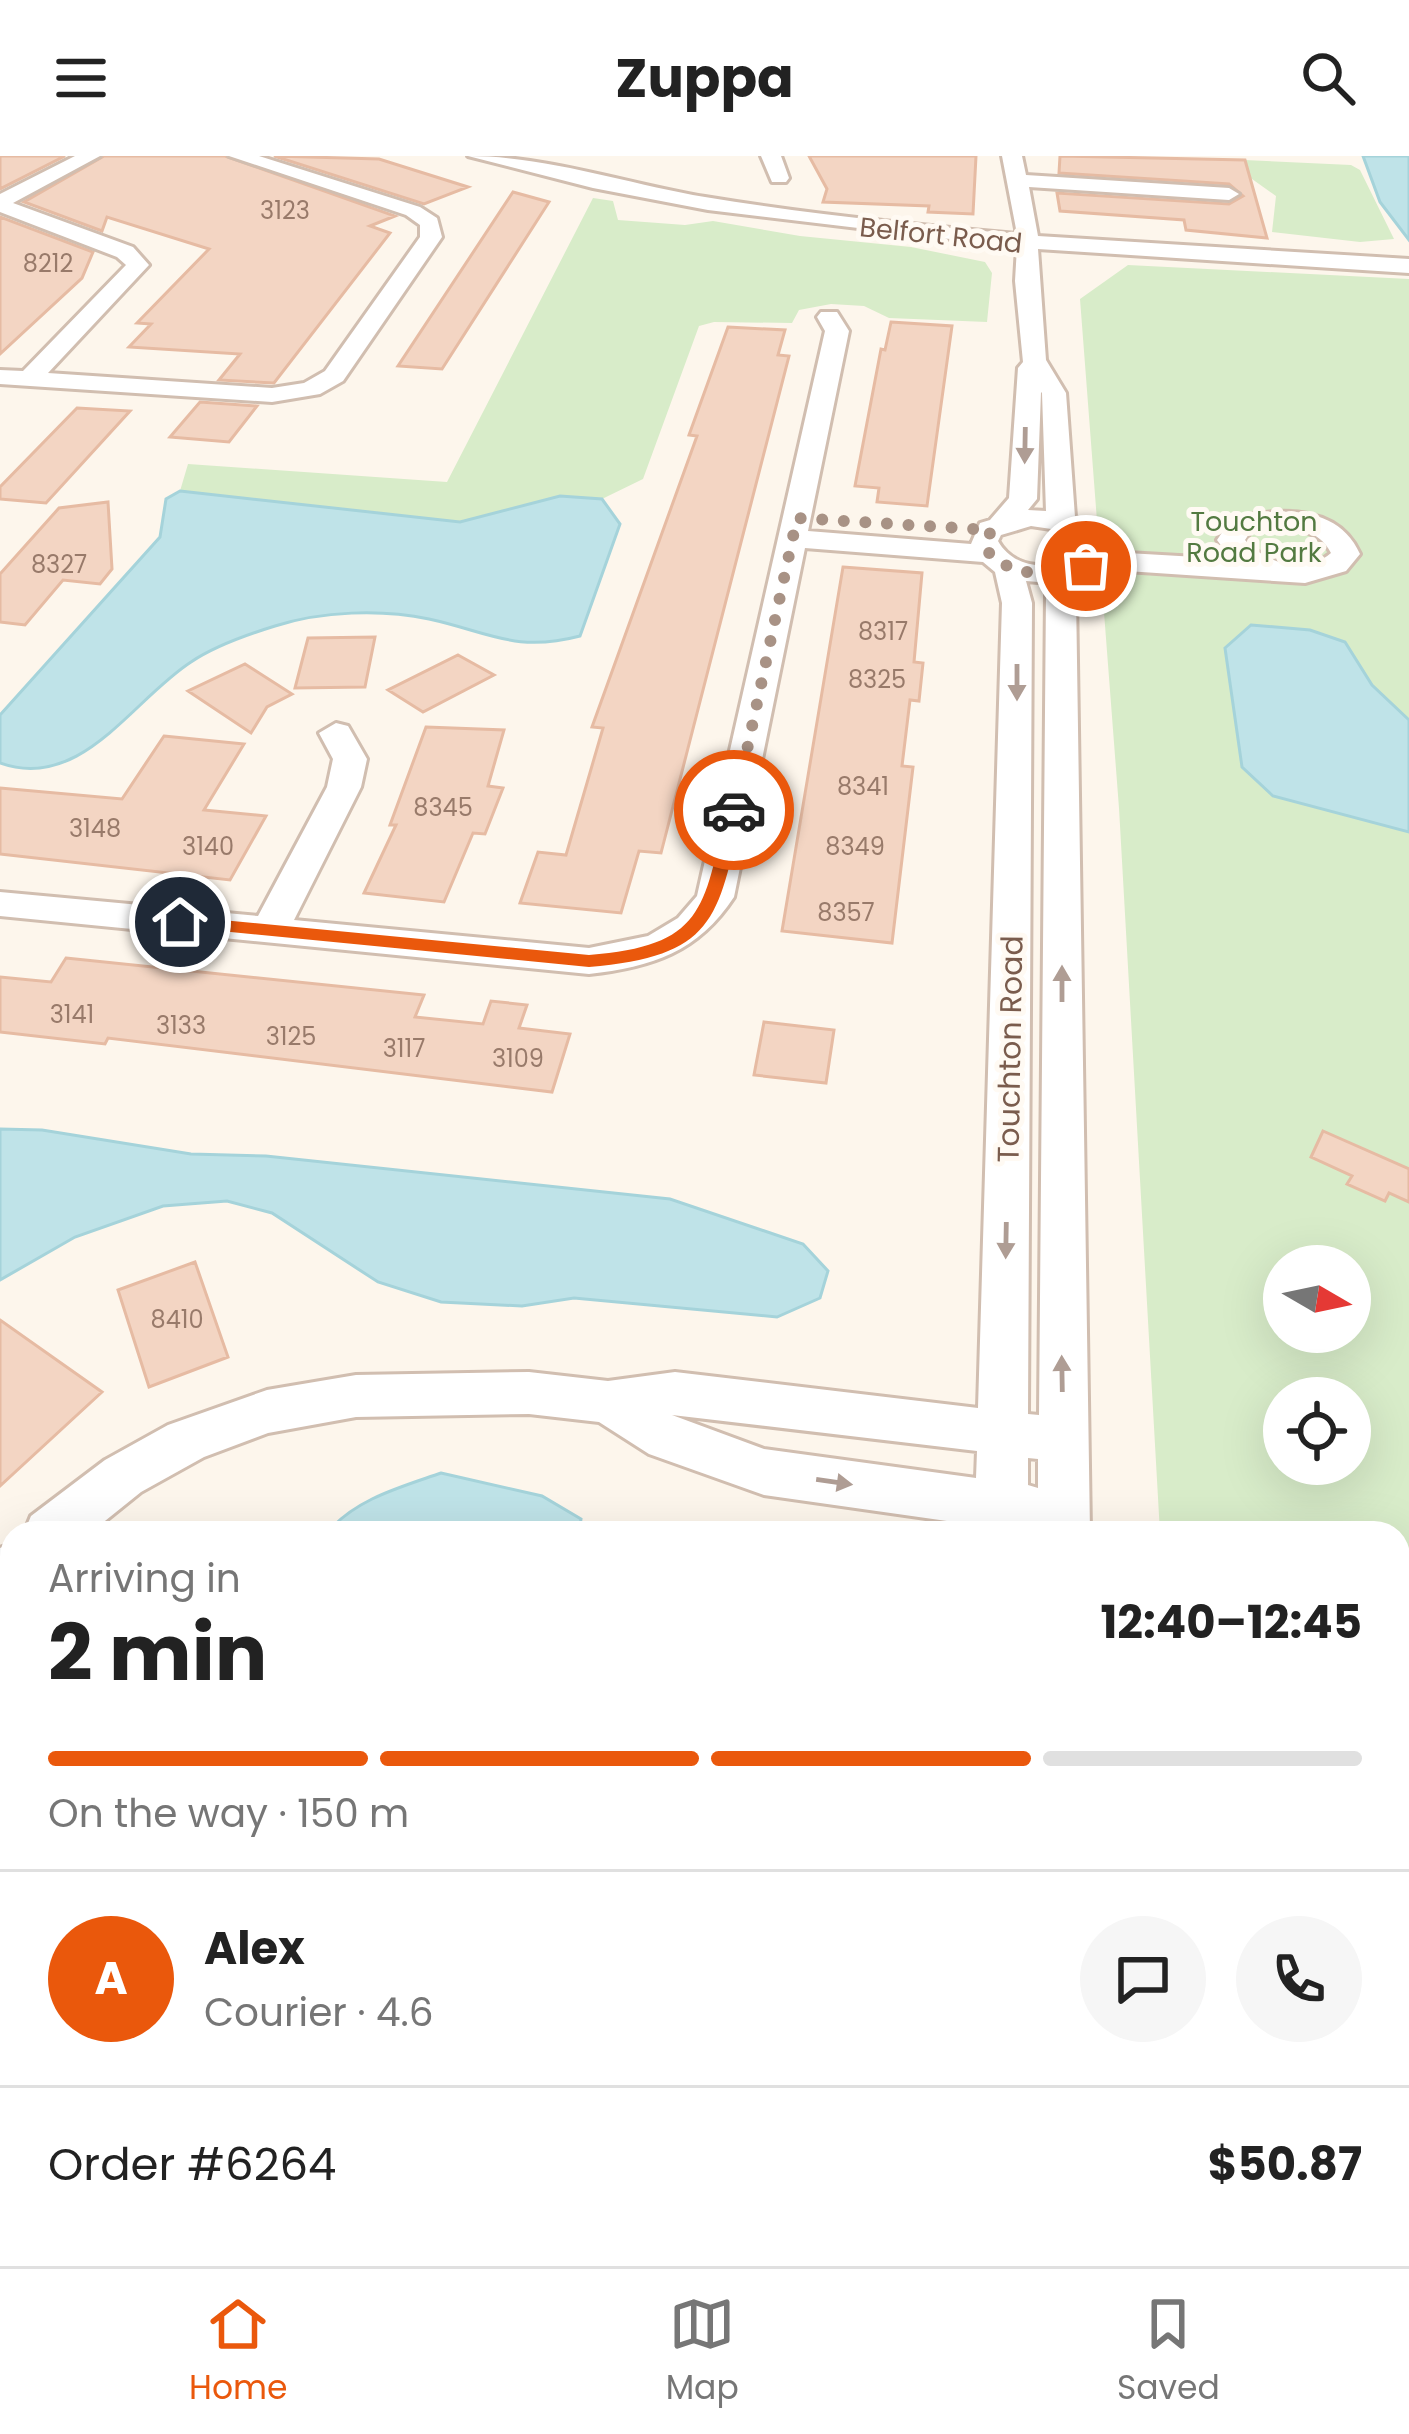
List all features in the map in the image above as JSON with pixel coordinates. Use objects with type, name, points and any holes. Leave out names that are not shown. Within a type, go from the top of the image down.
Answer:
[{"type":"street","points":[[0,203],[90,156]]},
{"type":"street","points":[[0,377],[272,395],[310,389],[334,376],[430,237],[430,222],[413,211],[243,156]]},
{"type":"street","name":"Belfort Road","points":[[478,156],[930,235],[1409,266]]},
{"type":"street","points":[[771,156],[779,178]]},
{"type":"street","points":[[1012,156],[1025,207],[1034,360],[1054,393],[1061,521],[1084,556]]},
{"type":"street","points":[[1016,179],[1229,194]]},
{"type":"street","points":[[0,203],[125,252],[138,265],[29,379]]},
{"type":"street","points":[[930,235],[988,252],[1026,281]]},
{"type":"street","points":[[1026,281],[1048,265],[1100,249]]},
{"type":"street","points":[[0,904],[589,961],[635,957],[670,944],[702,920],[715,897],[837,331],[829,317]]},
{"type":"street","points":[[997,543],[1023,499],[1026,374],[1034,360]]},
{"type":"street","points":[[997,543],[1030,518],[1061,521]]},
{"type":"street","points":[[1084,556],[1276,570],[1331,569],[1346,554],[1344,544],[1322,527],[1286,518],[1241,525],[1232,540]]},
{"type":"street","points":[[795,528],[997,543],[1028,572],[1084,556],[1232,540]]},
{"type":"street","points":[[1232,540],[1244,558],[1276,570]]},
{"type":"street","name":"Touchton Road","points":[[997,543],[1017,603],[1001,1519]]},
{"type":"street","name":"Touchton Road","points":[[1064,1521],[1061,594],[1084,556]]},
{"type":"street","points":[[270,930],[344,788],[350,759],[336,733]]},
{"type":"street","points":[[66,1521],[139,1467],[186,1441],[266,1412],[356,1396],[529,1393],[608,1402],[675,1393],[1063,1440]]},
{"type":"street","points":[[608,1402],[667,1438],[764,1472],[1001,1519],[1032,1521]]},
{"type":"street","points":[[764,1472],[772,1402]]},
{"type":"green space","points":[[1244,160],[1351,165],[1360,170],[1394,239],[1360,242],[1272,232],[1276,196],[1245,174]]},
{"type":"green space","points":[[593,198],[613,201],[618,220],[685,225],[713,221],[911,247],[985,262],[992,273],[987,322],[889,318],[864,306],[831,304],[799,310],[792,323],[699,326],[643,479],[602,499],[560,496],[460,522],[180,491],[188,464],[447,482]]},
{"type":"green space","name":"Touchton Road Park","points":[[1128,265],[1409,279],[1409,1521],[1159,1521],[1119,808],[1080,299]]},
{"type":"water","points":[[1363,156],[1409,156],[1409,240],[1380,202]]},
{"type":"water","points":[[180,491],[460,522],[560,496],[602,499],[620,524],[580,636],[519,642],[391,614],[352,613],[293,621],[232,641],[191,662],[80,754],[56,765],[29,769],[0,763],[0,715],[160,537],[166,499]]},
{"type":"water","points":[[1251,625],[1310,630],[1345,642],[1372,685],[1409,720],[1409,832],[1273,796],[1242,767],[1225,648]]},
{"type":"water","points":[[0,1129],[42,1130],[191,1154],[266,1156],[670,1199],[803,1244],[828,1271],[820,1298],[777,1317],[574,1298],[522,1306],[441,1302],[378,1282],[272,1213],[227,1201],[163,1206],[75,1237],[0,1280]]},
{"type":"water","points":[[441,1473],[542,1496],[581,1521],[338,1521],[395,1489]]},
{"type":"building","points":[[0,156],[65,156],[0,189]]},
{"type":"building","points":[[104,156],[225,156],[395,216],[370,226],[390,233],[274,383],[219,380],[240,354],[129,347],[151,324],[137,323],[209,249],[107,217],[102,231],[24,202]]},
{"type":"building","points":[[274,156],[379,159],[468,187],[424,204]]},
{"type":"building","points":[[809,156],[976,156],[973,214],[928,212],[929,206],[823,202],[827,189]]},
{"type":"building","points":[[1060,156],[1245,160],[1267,238],[1186,230],[1184,220],[1060,211],[1057,193],[1229,204],[1243,196],[1229,184],[1059,173]]},
{"type":"building","points":[[513,192],[549,202],[442,369],[398,366]]},
{"type":"building","points":[[0,217],[93,252],[82,278],[0,354]]},
{"type":"building","points":[[891,322],[952,326],[927,506],[877,502],[879,488],[855,486],[881,349],[885,350]]},
{"type":"building","points":[[728,327],[785,330],[778,355],[789,356],[661,853],[639,851],[621,913],[520,903],[538,852],[566,855],[603,728],[592,727],[697,436],[689,435]]},
{"type":"building","points":[[200,402],[257,406],[229,442],[170,437]]},
{"type":"building","points":[[77,408],[130,411],[46,503],[0,499],[0,487]]},
{"type":"building","points":[[108,502],[112,569],[100,584],[63,580],[25,625],[0,622],[0,574],[59,508]]},
{"type":"building","points":[[843,567],[922,573],[914,662],[923,663],[919,701],[910,700],[902,766],[913,767],[892,943],[782,931]]},
{"type":"building","points":[[375,637],[365,687],[295,688],[308,638]]},
{"type":"building","points":[[458,655],[494,675],[423,712],[388,690]]},
{"type":"building","points":[[245,664],[292,694],[267,707],[251,733],[188,691]]},
{"type":"building","points":[[426,727],[504,730],[488,786],[503,788],[485,834],[473,833],[444,902],[364,893],[396,825],[390,825]]},
{"type":"building","points":[[164,736],[244,744],[204,810],[266,816],[230,880],[0,854],[0,788],[122,799]]},
{"type":"building","points":[[66,958],[424,995],[415,1017],[483,1024],[491,1001],[527,1005],[519,1028],[570,1034],[552,1092],[108,1038],[105,1044],[0,1032],[0,977],[51,982]]},
{"type":"building","points":[[764,1022],[834,1030],[826,1083],[754,1075]]},
{"type":"building","points":[[1323,1131],[1409,1169],[1409,1202],[1389,1193],[1385,1201],[1347,1184],[1352,1176],[1311,1157]]},
{"type":"building","points":[[195,1262],[228,1357],[149,1387],[118,1290]]},
{"type":"building","points":[[0,1320],[102,1392],[0,1486]]},
{"type":"way so far","points":[[734,810],[797,518],[991,530],[985,548],[1008,566],[1049,574],[1086,566]]},
{"type":"route","points":[[180,922],[589,961],[635,957],[670,944],[702,920],[715,897],[734,810]]}]
